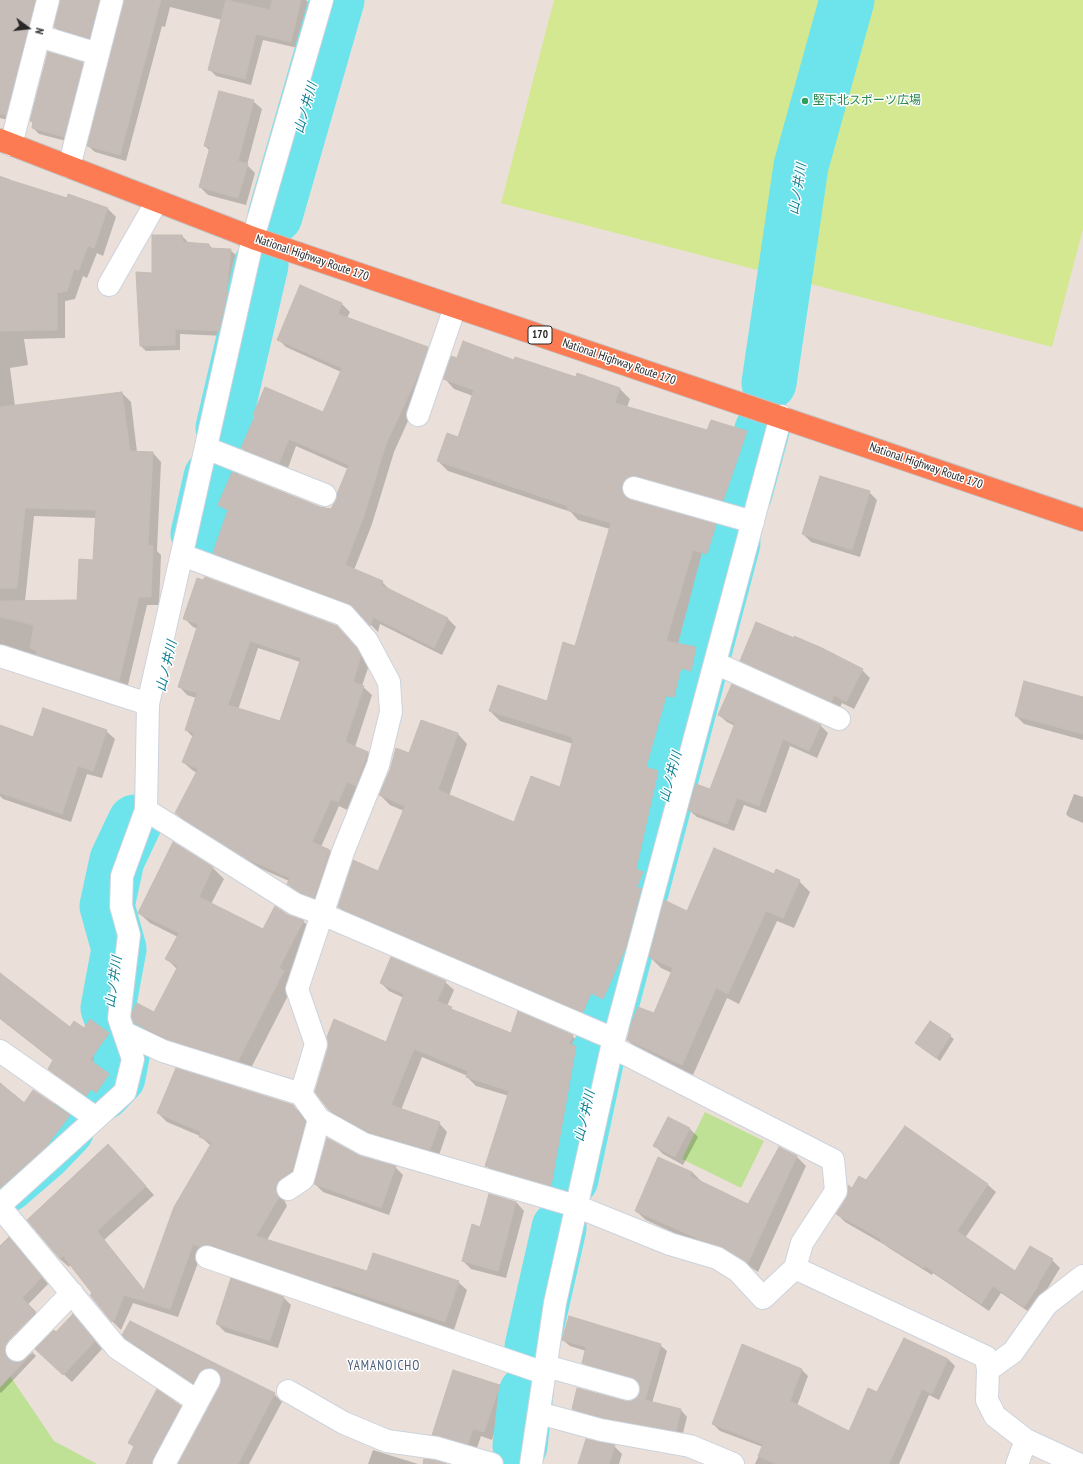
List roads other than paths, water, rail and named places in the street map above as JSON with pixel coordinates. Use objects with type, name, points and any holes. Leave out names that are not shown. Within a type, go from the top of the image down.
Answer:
[{"type":"highway","name":"National Highway Route 170","points":[[6,143],[253,238],[781,416],[1083,520]]},
{"type":"street","points":[[6,143],[39,36],[48,0]]},
{"type":"street","points":[[69,167],[112,0]]},
{"type":"street","points":[[198,1401],[116,1348],[0,1206],[125,1092],[133,1059],[119,1018],[129,935],[121,906],[122,876],[146,810],[148,704],[253,238],[322,0]]},
{"type":"street","points":[[39,36],[98,54]]},
{"type":"street","points":[[109,285],[157,201]]},
{"type":"street","points":[[418,415],[455,307]]},
{"type":"street","points":[[531,1464],[555,1303],[613,1043],[781,416]]},
{"type":"street","points":[[206,448],[325,495]]},
{"type":"street","points":[[634,488],[753,522]]},
{"type":"street","points":[[182,555],[344,615],[367,641],[389,682],[391,712],[378,765],[343,852],[297,989],[316,1044],[301,1094]]},
{"type":"street","points":[[0,656],[148,704]]},
{"type":"street","points":[[715,663],[839,720]]},
{"type":"street","points":[[125,1033],[163,1051],[301,1094],[319,1119],[364,1144],[576,1206],[670,1244],[717,1258],[738,1271],[763,1298],[795,1268],[802,1243],[836,1191],[833,1160],[613,1043],[322,914],[295,904],[146,810]]},
{"type":"street","points":[[0,1051],[96,1118]]},
{"type":"street","points":[[288,1189],[303,1179],[319,1119]]},
{"type":"street","points":[[206,1257],[545,1370],[628,1389]]},
{"type":"street","points":[[795,1268],[986,1357],[988,1370],[987,1400],[995,1416],[1026,1440],[1078,1464]]},
{"type":"street","points":[[988,1370],[1013,1352],[1046,1304],[1083,1276]]},
{"type":"street","points":[[17,1350],[72,1294]]},
{"type":"street","points":[[164,1464],[209,1380]]},
{"type":"street","points":[[288,1391],[344,1423],[388,1440],[437,1448],[492,1464]]},
{"type":"street","points":[[539,1413],[601,1430],[690,1446],[733,1464]]},
{"type":"street","points":[[1017,1464],[1026,1440]]},
{"type":"waterway","name":"山ノ井川","points":[[275,216],[337,0]]},
{"type":"waterway","name":"山ノ井川","points":[[769,383],[801,166],[847,0]]},
{"type":"waterway","name":"山ノ井川","points":[[223,428],[261,265]]},
{"type":"waterway","name":"山ノ井川","points":[[745,493],[762,430]]},
{"type":"waterway","name":"山ノ井川","points":[[198,534],[211,477]]},
{"type":"waterway","name":"山ノ井川","points":[[610,1010],[733,543]]},
{"type":"waterway","name":"山ノ井川","points":[[103,1093],[118,1077],[123,1051],[108,1008],[119,949],[107,906],[117,860],[135,822]]},
{"type":"waterway","name":"山ノ井川","points":[[571,1179],[598,1053]]},
{"type":"waterway","name":"山ノ井川","points":[[7,1185],[44,1153],[67,1129]]},
{"type":"waterway","name":"山ノ井川","points":[[532,1347],[559,1228]]},
{"type":"waterway","name":"山ノ井川","points":[[520,1446],[526,1393]]},
{"type":"place","name":"堅下北スポーツ広場","points":[[805,101]]},
{"type":"district","name":"YAMANOICHO","points":[[384,1366]]}]
